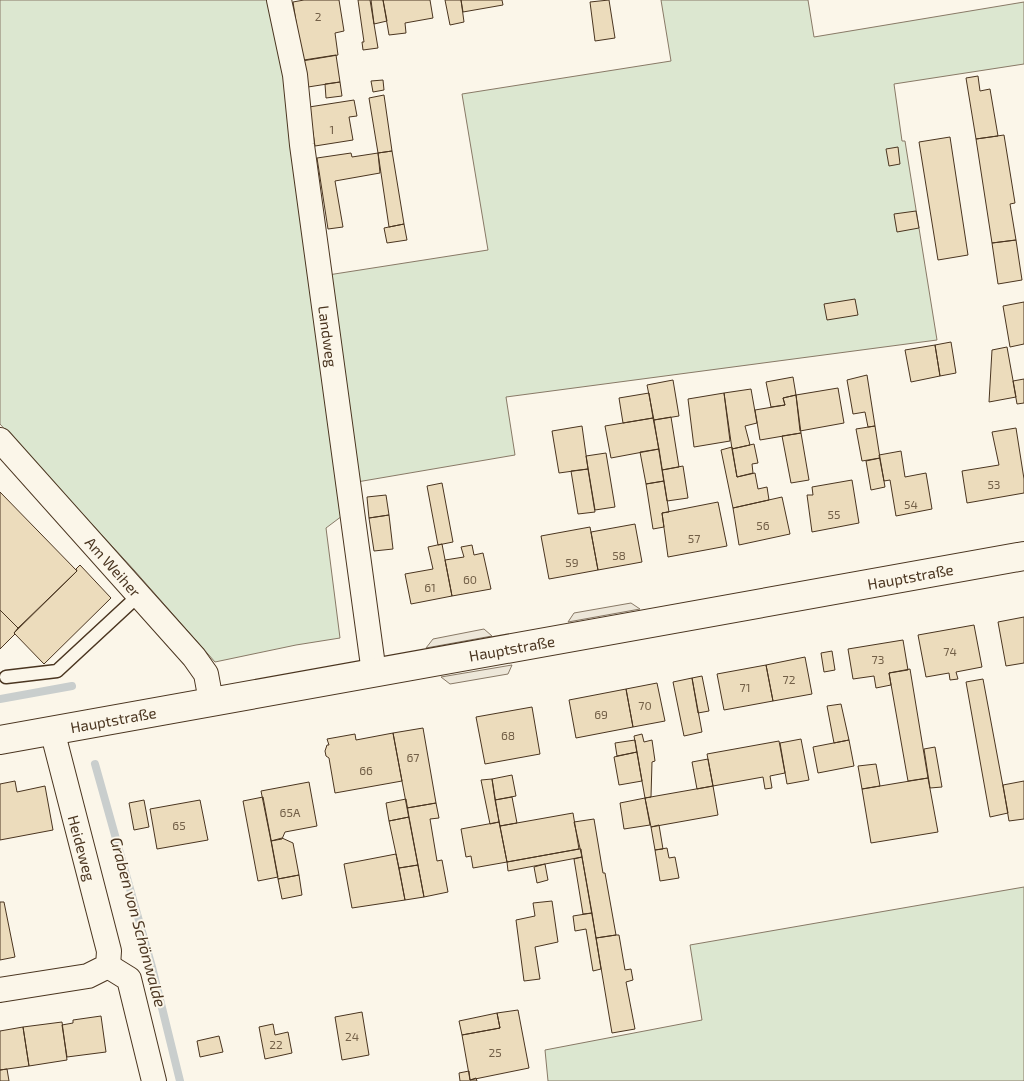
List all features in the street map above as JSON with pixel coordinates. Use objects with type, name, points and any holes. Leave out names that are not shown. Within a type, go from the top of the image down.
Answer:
[{"type":"main road","name":"Hauptstraße","points":[[0,740],[1024,556]]},
{"type":"street","name":"Landweg","points":[[280,0],[295,75],[302,145],[374,673]]},
{"type":"street","name":"Am Weiher","points":[[0,440],[194,657],[206,674],[211,701]]},
{"type":"street","name":"Heideweg","points":[[52,730],[109,950],[108,966]]},
{"type":"street","points":[[0,990],[88,976],[108,966],[129,979],[154,1081]]},
{"type":"lane","points":[[6,677],[57,671],[139,595]]},
{"type":"green space","points":[[0,0],[279,0],[346,513],[326,528],[340,638],[215,662],[134,570],[0,424]]},
{"type":"green space","points":[[661,0],[808,0],[814,37],[1024,2],[1024,64],[894,84],[902,141],[905,141],[937,340],[506,397],[515,455],[357,482],[328,275],[488,250],[462,94],[671,61]]},
{"type":"green space","points":[[1024,887],[1024,1081],[548,1081],[545,1050],[702,1020],[690,945]]},
{"type":"shaded area","points":[[631,603],[640,609],[568,622],[574,613]]},
{"type":"shaded area","points":[[484,629],[492,636],[426,648],[433,639]]},
{"type":"shaded area","points":[[512,665],[508,674],[450,684],[441,677]]},
{"type":"building","points":[[304,0],[339,0],[344,31],[335,33],[338,55],[302,61],[293,2]]},
{"type":"building","points":[[358,0],[370,0],[378,48],[363,50],[362,42],[364,42]]},
{"type":"building","points":[[371,0],[383,0],[387,21],[374,24]]},
{"type":"building","points":[[383,0],[430,0],[433,18],[405,23],[406,33],[389,35]]},
{"type":"building","points":[[445,0],[461,0],[464,22],[450,25]]},
{"type":"building","points":[[461,0],[502,0],[503,5],[463,12]]},
{"type":"building","points":[[609,0],[615,38],[595,41],[590,2]]},
{"type":"building","points":[[336,55],[340,82],[308,87],[304,60]]},
{"type":"building","points":[[978,76],[980,91],[990,89],[998,136],[976,139],[966,78]]},
{"type":"building","points":[[383,80],[384,90],[373,92],[371,81]]},
{"type":"building","points":[[340,82],[342,96],[326,98],[325,84]]},
{"type":"building","points":[[384,95],[392,151],[378,153],[369,98]]},
{"type":"building","points":[[354,100],[357,116],[349,117],[353,140],[315,146],[309,107]]},
{"type":"building","points":[[1004,135],[1015,203],[1010,204],[1016,240],[992,243],[976,139]]},
{"type":"building","points":[[950,137],[968,255],[938,260],[919,142]]},
{"type":"building","points":[[898,147],[900,164],[889,166],[886,149]]},
{"type":"building","points":[[392,151],[404,224],[389,227],[378,153]]},
{"type":"building","points":[[351,153],[352,157],[378,153],[380,173],[335,181],[343,227],[328,229],[317,158]]},
{"type":"building","points":[[916,211],[919,228],[897,232],[894,214]]},
{"type":"building","points":[[404,224],[407,240],[387,243],[384,228]]},
{"type":"building","points":[[1016,240],[1022,280],[998,284],[992,243]]},
{"type":"building","points":[[855,299],[858,315],[827,320],[824,304]]},
{"type":"building","points":[[1024,302],[1024,344],[1010,347],[1003,306]]},
{"type":"building","points":[[951,342],[956,373],[940,376],[935,345]]},
{"type":"building","points":[[935,345],[940,376],[911,382],[905,350]]},
{"type":"building","points":[[1007,347],[1016,397],[989,402],[992,350]]},
{"type":"building","points":[[867,375],[875,426],[868,427],[865,412],[853,414],[847,380]]},
{"type":"building","points":[[793,377],[796,395],[783,398],[785,405],[771,407],[766,382]]},
{"type":"building","points":[[1024,379],[1024,403],[1017,404],[1013,381]]},
{"type":"building","points":[[673,380],[679,416],[654,420],[647,385]]},
{"type":"building","points":[[838,388],[844,423],[800,431],[796,395]]},
{"type":"building","points":[[751,389],[757,423],[745,426],[750,445],[732,449],[724,393]]},
{"type":"building","points":[[649,393],[653,418],[623,423],[619,398]]},
{"type":"building","points":[[724,393],[730,441],[694,447],[688,399]]},
{"type":"building","points":[[796,395],[801,433],[760,440],[755,410],[785,405],[783,398]]},
{"type":"building","points":[[671,417],[679,467],[662,470],[654,420]]},
{"type":"building","points":[[653,418],[659,449],[611,458],[605,426]]},
{"type":"building","points":[[582,426],[588,469],[559,473],[552,431]]},
{"type":"building","points":[[875,426],[880,458],[862,461],[856,429]]},
{"type":"building","points":[[1016,428],[1024,479],[1024,493],[967,503],[962,471],[999,465],[992,432]]},
{"type":"building","points":[[801,433],[809,480],[791,483],[782,436]]},
{"type":"building","points":[[754,444],[758,463],[752,464],[753,473],[737,477],[732,449]]},
{"type":"building","points":[[732,447],[737,477],[755,473],[758,489],[767,487],[769,500],[733,508],[721,450]]},
{"type":"building","points":[[659,449],[664,481],[646,484],[640,452]]},
{"type":"building","points":[[901,451],[905,477],[926,473],[932,509],[896,516],[890,480],[884,481],[879,455]]},
{"type":"building","points":[[606,453],[615,507],[595,510],[586,456]]},
{"type":"building","points":[[880,458],[885,487],[871,490],[866,461]]},
{"type":"building","points":[[683,466],[688,498],[667,501],[662,470]]},
{"type":"building","points":[[588,469],[595,512],[578,514],[571,471]]},
{"type":"building","points":[[852,480],[859,523],[812,532],[807,495],[813,495],[812,487]]},
{"type":"building","points":[[664,481],[669,512],[662,513],[664,527],[653,529],[646,484]]},
{"type":"building","points":[[442,483],[453,542],[438,545],[427,486]]},
{"type":"building","points":[[0,492],[77,571],[18,628],[0,610]]},
{"type":"building","points":[[386,495],[389,515],[369,518],[367,497]]},
{"type":"building","points":[[782,497],[790,534],[739,545],[733,508]]},
{"type":"building","points":[[718,502],[727,546],[668,557],[662,513]]},
{"type":"building","points":[[389,515],[393,549],[374,551],[369,518]]},
{"type":"building","points":[[635,524],[642,562],[598,570],[591,532]]},
{"type":"building","points":[[590,527],[598,570],[549,579],[541,536]]},
{"type":"building","points":[[442,544],[452,596],[411,604],[405,574],[433,569],[428,547]]},
{"type":"building","points":[[472,545],[474,555],[483,553],[491,589],[452,596],[445,560],[464,557],[461,547]]},
{"type":"building","points":[[80,565],[111,598],[44,664],[14,633],[77,571],[76,569]]},
{"type":"building","points":[[0,610],[18,628],[15,634],[0,649]]},
{"type":"building","points":[[1024,617],[1024,663],[1006,666],[998,622]]},
{"type":"building","points":[[974,625],[982,667],[956,672],[958,679],[950,680],[949,673],[926,677],[918,635]]},
{"type":"building","points":[[903,640],[908,670],[889,673],[891,685],[876,688],[874,676],[853,679],[848,649]]},
{"type":"building","points":[[832,651],[835,670],[824,672],[821,653]]},
{"type":"building","points":[[805,657],[812,694],[773,701],[766,665]]},
{"type":"building","points":[[766,665],[773,701],[724,710],[717,674]]},
{"type":"building","points":[[910,669],[928,778],[908,781],[889,673]]},
{"type":"building","points":[[702,676],[709,711],[698,713],[692,678]]},
{"type":"building","points":[[692,678],[702,732],[684,736],[673,682]]},
{"type":"building","points":[[983,679],[1008,813],[990,817],[966,682]]},
{"type":"building","points":[[657,683],[665,721],[633,727],[626,689]]},
{"type":"building","points":[[626,689],[633,727],[576,738],[569,700]]},
{"type":"building","points":[[841,704],[849,740],[834,743],[827,706]]},
{"type":"building","points":[[532,707],[540,754],[485,764],[476,717]]},
{"type":"building","points":[[423,728],[436,803],[407,808],[393,733]]},
{"type":"building","points":[[393,733],[402,781],[335,793],[329,758],[326,756],[325,751],[327,745],[329,745],[327,739],[355,734],[356,740]]},
{"type":"building","points":[[642,734],[644,742],[652,740],[655,761],[652,762],[651,797],[645,798],[634,736]]},
{"type":"building","points":[[801,739],[809,780],[787,784],[780,743]]},
{"type":"building","points":[[635,740],[637,752],[617,756],[615,743]]},
{"type":"building","points":[[849,740],[854,766],[818,773],[813,747]]},
{"type":"building","points":[[779,741],[785,773],[770,776],[772,788],[765,789],[763,777],[713,786],[707,754]]},
{"type":"building","points":[[935,747],[942,787],[930,788],[924,749]]},
{"type":"building","points":[[637,752],[642,781],[619,785],[614,757]]},
{"type":"building","points":[[708,759],[713,786],[697,789],[692,762]]},
{"type":"building","points":[[876,764],[880,786],[862,789],[858,766]]},
{"type":"building","points":[[512,775],[516,796],[495,800],[492,779]]},
{"type":"building","points":[[928,778],[938,832],[871,843],[862,789]]},
{"type":"building","points":[[492,779],[499,822],[490,824],[481,780]]},
{"type":"building","points":[[15,781],[17,792],[45,786],[53,830],[0,840],[0,784]]},
{"type":"building","points":[[1024,781],[1024,819],[1009,821],[1003,785]]},
{"type":"building","points":[[309,782],[317,826],[285,832],[282,839],[271,841],[261,791]]},
{"type":"building","points":[[713,786],[718,815],[651,827],[645,798]]},
{"type":"building","points":[[263,797],[278,877],[258,881],[243,801]]},
{"type":"building","points":[[512,797],[517,823],[500,826],[495,800]]},
{"type":"building","points":[[645,798],[650,825],[624,829],[620,803]]},
{"type":"building","points":[[406,799],[409,817],[389,821],[386,803]]},
{"type":"building","points":[[144,800],[149,827],[134,830],[129,803]]},
{"type":"building","points":[[200,800],[208,840],[157,849],[150,809]]},
{"type":"building","points":[[436,803],[439,818],[430,819],[437,861],[442,860],[448,892],[424,897],[407,808]]},
{"type":"building","points":[[573,813],[579,849],[507,862],[500,826]]},
{"type":"building","points":[[409,817],[418,865],[399,868],[389,821]]},
{"type":"building","points":[[594,819],[616,935],[596,938],[574,822]]},
{"type":"building","points":[[499,822],[507,862],[473,868],[471,856],[466,857],[461,829]]},
{"type":"building","points":[[659,825],[663,849],[655,850],[651,827]]},
{"type":"building","points":[[282,838],[293,843],[299,875],[278,879],[271,841]]},
{"type":"building","points":[[667,848],[669,858],[675,857],[679,878],[660,881],[655,850]]},
{"type":"building","points":[[581,849],[582,857],[508,871],[507,862]]},
{"type":"building","points":[[396,854],[405,900],[352,908],[344,864]]},
{"type":"building","points":[[582,857],[592,913],[583,914],[574,859]]},
{"type":"building","points":[[545,864],[548,880],[537,883],[534,867]]},
{"type":"building","points":[[418,865],[424,897],[405,900],[399,868]]},
{"type":"building","points":[[299,875],[302,895],[282,899],[278,879]]},
{"type":"building","points":[[552,901],[558,942],[535,947],[540,979],[524,981],[516,920],[535,916],[533,903]]},
{"type":"building","points":[[0,902],[4,902],[15,957],[0,960]]},
{"type":"building","points":[[592,913],[601,969],[593,971],[586,929],[575,931],[573,916]]},
{"type":"building","points":[[619,935],[625,970],[631,969],[633,980],[626,982],[635,1029],[612,1033],[596,938]]},
{"type":"building","points":[[518,1010],[529,1068],[470,1080],[462,1035],[500,1028],[497,1013]]},
{"type":"building","points":[[362,1012],[369,1055],[342,1060],[335,1017]]},
{"type":"building","points":[[497,1013],[500,1028],[462,1035],[459,1021]]},
{"type":"building","points":[[101,1016],[106,1052],[67,1057],[62,1025],[73,1023],[73,1020]]},
{"type":"building","points":[[62,1022],[67,1060],[29,1066],[23,1027]]},
{"type":"building","points":[[273,1024],[275,1035],[288,1032],[292,1053],[265,1059],[259,1027]]},
{"type":"building","points":[[23,1027],[29,1066],[0,1070],[0,1031]]},
{"type":"building","points":[[219,1036],[223,1052],[200,1057],[197,1041]]},
{"type":"building","points":[[7,1069],[9,1081],[0,1081],[0,1070]]},
{"type":"building","points":[[469,1071],[470,1080],[476,1078],[477,1081],[460,1081],[459,1073]]},
{"type":"waterway","name":"Graben von Schönwalde","points":[[0,699],[72,686]]},
{"type":"waterway","name":"Graben von Schönwalde","points":[[95,764],[152,967],[180,1081]]}]
